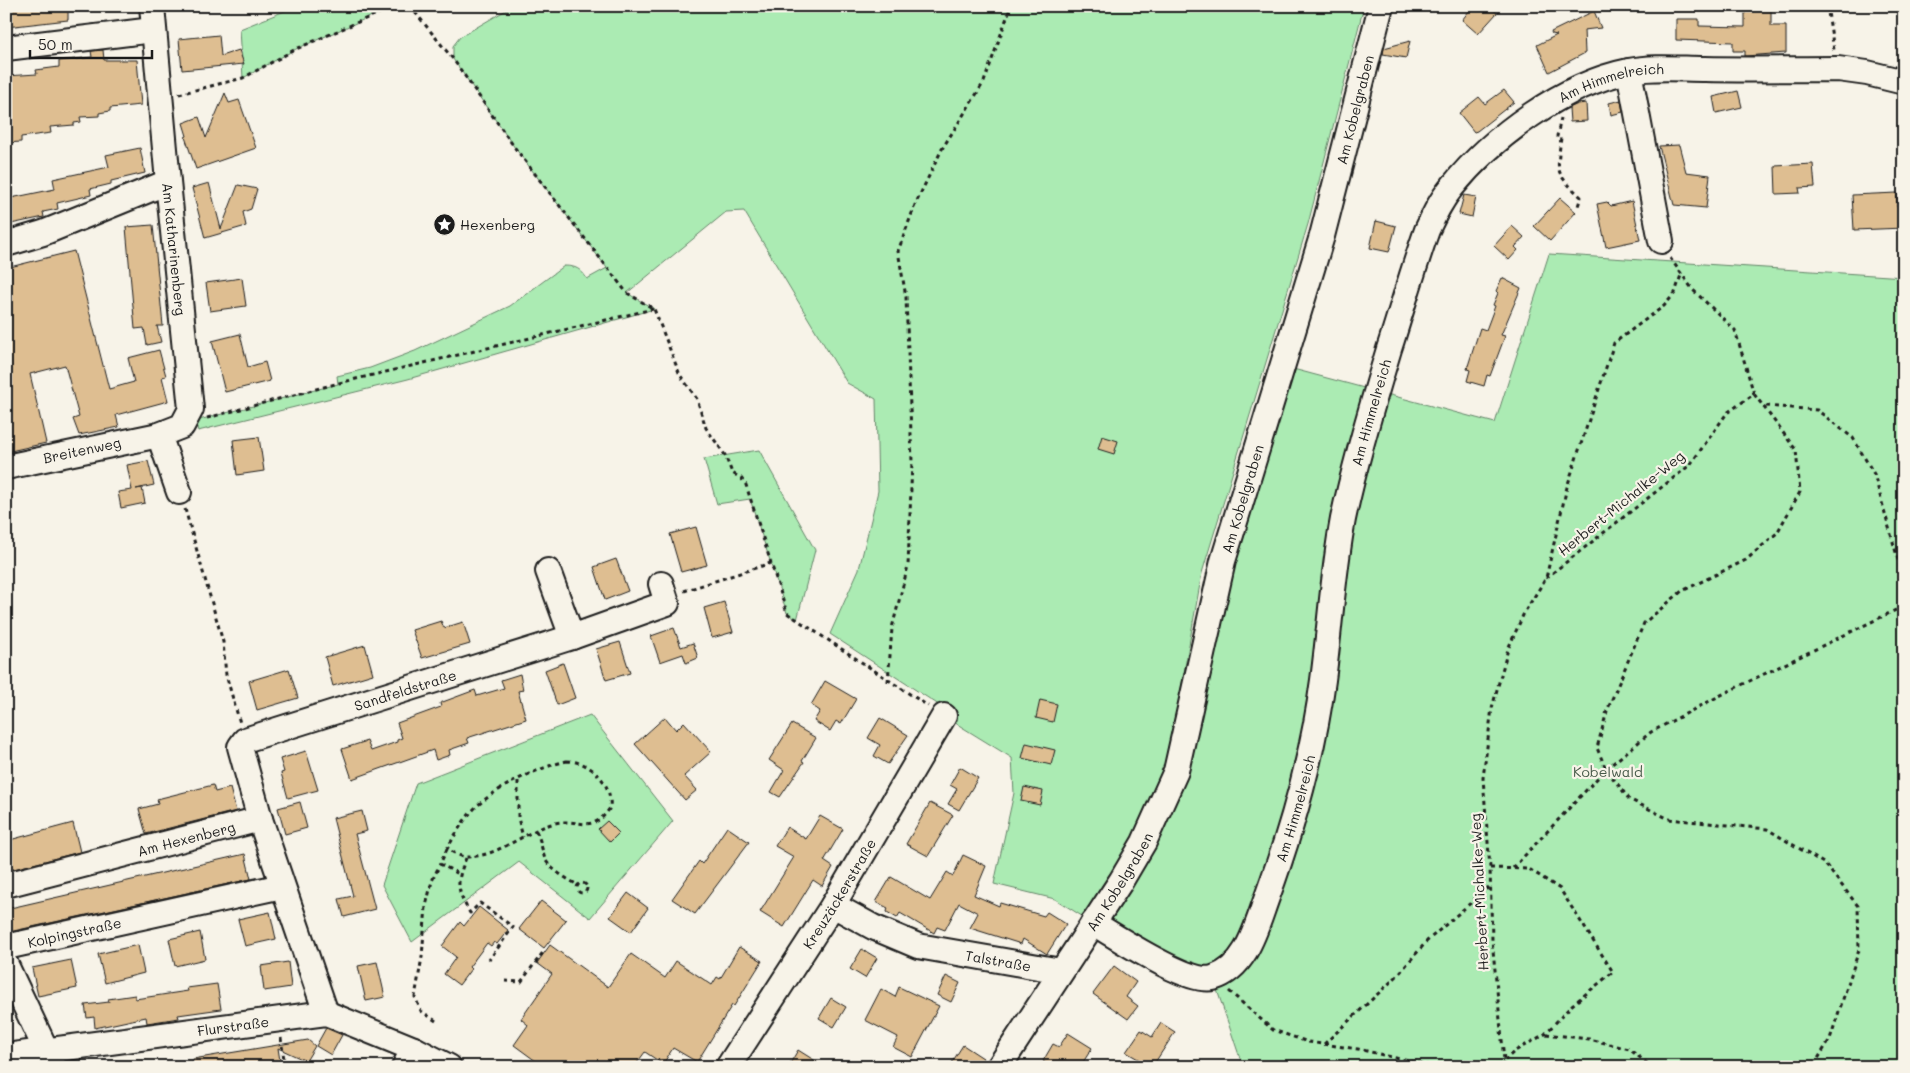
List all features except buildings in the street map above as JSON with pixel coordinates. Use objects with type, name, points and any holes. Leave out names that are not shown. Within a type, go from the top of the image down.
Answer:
[{"type":"street","points":[[152,6],[168,182]]},
{"type":"street","name":"Am Kobelgraben","points":[[1061,971],[1144,842],[1176,771],[1223,561],[1322,236],[1381,6]]},
{"type":"street","points":[[6,48],[153,30]]},
{"type":"street","name":"Am Himmelreich","points":[[1213,978],[1236,963],[1252,939],[1296,811],[1316,727],[1333,587],[1345,512],[1377,391],[1427,230],[1451,188],[1469,168],[1513,130],[1552,102],[1594,81],[1629,71],[1838,68],[1904,82]]},
{"type":"street","points":[[1629,71],[1660,241]]},
{"type":"street","name":"Am Katharinenberg","points":[[6,244],[43,233],[168,182],[191,409],[182,426]]},
{"type":"street","name":"Breitenweg","points":[[6,467],[159,435],[182,426]]},
{"type":"street","points":[[159,435],[179,492]]},
{"type":"street","points":[[548,571],[572,637]]},
{"type":"street","name":"Sandfeldstraße","points":[[242,743],[572,637],[667,603],[663,590]]},
{"type":"street","name":"Kreuzäckerstraße","points":[[728,1067],[833,904],[944,716]]},
{"type":"street","points":[[242,743],[260,819],[326,1013],[409,1058],[448,1067]]},
{"type":"street","name":"Am Hexenberg","points":[[6,885],[260,819]]},
{"type":"street","name":"Kolpingstraße","points":[[6,947],[282,886]]},
{"type":"street","name":"Talstraße","points":[[833,904],[873,927],[918,946],[1061,971]]},
{"type":"street","points":[[1093,923],[1182,973],[1203,979],[1213,978]]},
{"type":"street","points":[[6,965],[51,1059]]},
{"type":"street","points":[[999,1067],[1061,971]]},
{"type":"street","name":"Flurstraße","points":[[6,1056],[51,1059],[326,1013]]},
{"type":"path","points":[[161,99],[244,78],[296,49],[395,6]]},
{"type":"path","points":[[410,6],[453,59],[515,148],[622,287],[627,293],[654,309],[680,375],[697,399],[706,428],[725,456],[732,473],[741,478],[746,485],[787,613],[888,682],[944,716]]},
{"type":"path","points":[[888,682],[892,628],[908,566],[912,462],[906,297],[898,251],[916,205],[942,149],[984,82],[1011,6]]},
{"type":"path","points":[[1827,6],[1838,68]]},
{"type":"path","points":[[1552,102],[1562,111],[1557,136],[1561,137],[1557,167],[1560,177],[1581,196],[1578,206]]},
{"type":"path","name":"Herbert-Michalke-Weg","points":[[1503,1067],[1504,1060],[1492,940],[1490,868],[1483,778],[1492,708],[1508,649],[1524,613],[1546,578],[1567,487],[1614,343],[1664,306],[1675,293],[1681,275],[1693,290],[1736,330],[1754,394],[1727,413],[1690,465],[1546,578]]},
{"type":"path","points":[[182,426],[339,383],[654,309]]},
{"type":"path","points":[[1754,394],[1766,406],[1796,450],[1800,492],[1777,533],[1746,560],[1682,591],[1644,623],[1607,711],[1598,748],[1606,769],[1629,799],[1669,819],[1767,828],[1825,864],[1858,906],[1859,950],[1830,1039],[1813,1067]]},
{"type":"path","points":[[1766,406],[1817,410],[1853,438],[1874,474],[1904,581]]},
{"type":"path","points":[[179,492],[223,642],[226,675],[242,743]]},
{"type":"path","points":[[663,590],[771,563]]},
{"type":"path","points":[[1513,868],[1606,769],[1651,732],[1725,693],[1904,606]]},
{"type":"path","points":[[436,1021],[421,1011],[415,997],[422,957],[426,906],[432,881],[447,849],[459,828],[476,807],[518,781],[557,763],[576,761],[595,770],[610,794],[610,808],[599,821],[583,825],[555,823],[488,853],[466,858],[447,849]]},
{"type":"path","points":[[518,781],[518,818],[523,837]]},
{"type":"path","points":[[536,831],[543,847],[546,861],[560,874],[578,885]]},
{"type":"path","points":[[466,858],[459,874],[459,894],[470,913],[480,903],[513,927],[489,960]]},
{"type":"path","points":[[440,864],[459,874]]},
{"type":"path","points":[[1490,868],[1529,869],[1560,890],[1612,972],[1572,1005],[1545,1034],[1515,1051],[1504,1060]]},
{"type":"path","points":[[1323,1044],[1396,977],[1427,941],[1490,886]]},
{"type":"path","points":[[504,981],[521,982],[544,951]]},
{"type":"path","points":[[1213,978],[1273,1030],[1308,1042],[1358,1049],[1434,1067]]},
{"type":"path","points":[[279,1020],[285,1067]]},
{"type":"path","points":[[1545,1034],[1589,1039],[1629,1049],[1652,1067]]},
{"type":"path","points":[[1082,1064],[1087,1067]]},
{"type":"green space","points":[[297,6],[395,6],[296,49],[243,78],[240,29]]},
{"type":"green space","points":[[513,6],[1364,6],[1308,224],[1202,573],[1173,733],[1164,765],[1152,798],[1129,845],[1085,918],[1055,899],[994,884],[1014,793],[1012,758],[944,716],[945,709],[830,634],[859,569],[878,491],[876,399],[847,383],[744,211],[726,212],[627,293],[654,309],[408,379],[198,431],[195,421],[338,384],[337,376],[370,368],[415,351],[510,306],[564,266],[578,269],[587,279],[607,268],[515,148],[453,59],[453,46],[460,37]]},
{"type":"green space","name":"Kobelwald","points":[[1549,254],[1904,277],[1904,1067],[1243,1067],[1213,978],[1093,923],[1144,842],[1282,366],[1495,423]]},
{"type":"green space","points":[[759,450],[815,550],[797,620],[787,613],[750,499],[717,504],[704,459]]},
{"type":"green space","points":[[590,715],[673,821],[590,918],[519,862],[412,942],[382,885],[416,783]]},
{"type":"place","name":"Hexenberg","points":[[444,224]]}]
